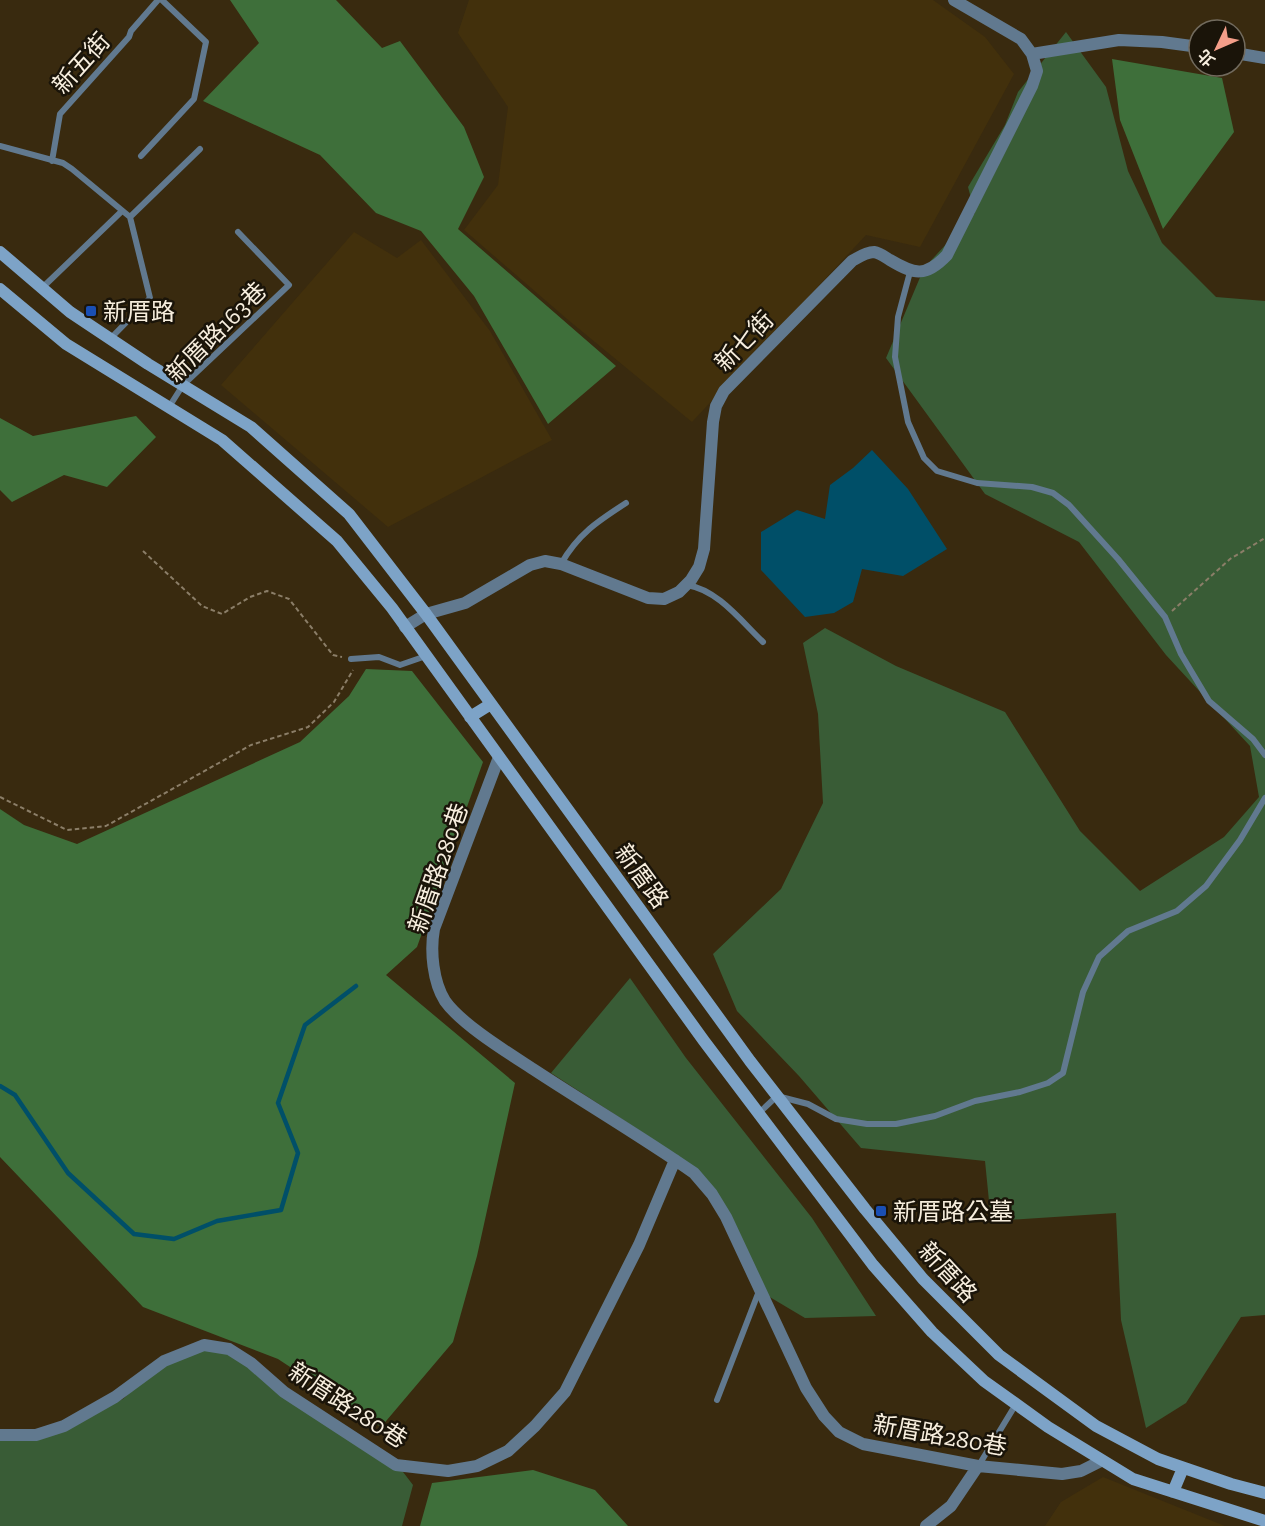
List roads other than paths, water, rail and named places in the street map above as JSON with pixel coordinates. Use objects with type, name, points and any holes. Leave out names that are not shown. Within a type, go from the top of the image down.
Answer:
[{"type":"street","points":[[910,272],[929,270],[947,255],[1032,86],[1037,71],[1032,54],[1021,39],[954,0]]},
{"type":"street","points":[[1032,54],[1119,40],[1187,45]]},
{"type":"street","points":[[1247,55],[1265,58]]},
{"type":"street","name":"新厝路","points":[[0,252],[70,312],[251,427],[349,514],[426,614],[777,1096],[923,1279],[999,1355],[1096,1426],[1158,1459],[1265,1493]]},
{"type":"street","name":"新七街","points":[[686,585],[699,567],[704,549],[713,422],[716,405],[724,391],[852,261],[871,252],[879,253],[910,272]]},
{"type":"street","name":"新厝路","points":[[0,289],[66,344],[222,440],[337,541],[405,627],[759,1114],[873,1266],[925,1324],[984,1381],[1048,1427],[1101,1461],[1133,1479],[1265,1521]]},
{"type":"street","points":[[405,627],[426,614],[465,603],[530,565],[545,561],[561,564],[648,598],[664,599],[679,592],[686,585]]},
{"type":"street","points":[[470,717],[491,704]]},
{"type":"street","name":"新厝路280巷","points":[[499,757],[434,929],[432,953],[441,993],[455,1012],[500,1048],[694,1173],[712,1194],[726,1217],[806,1388],[824,1416],[839,1431],[863,1444],[978,1466],[1062,1474],[1081,1471],[1101,1461]]},
{"type":"street","name":"新厝路280巷","points":[[0,1435],[36,1435],[64,1426],[115,1397],[165,1361],[204,1345],[229,1349],[251,1363],[284,1392],[396,1465],[448,1471],[477,1466],[508,1451],[535,1426],[565,1392],[639,1245],[675,1160]]},
{"type":"street","points":[[926,1526],[951,1506],[978,1466]]},
{"type":"street","points":[[1173,1492],[1183,1468]]},
{"type":"lane","name":"新五街","points":[[52,161],[60,114],[160,0],[206,42],[194,99],[141,156]]},
{"type":"lane","points":[[0,146],[72,169],[130,217],[150,298],[110,339]]},
{"type":"lane","points":[[130,217],[200,149]]},
{"type":"lane","points":[[41,288],[122,210]]},
{"type":"lane","name":"新厝路163巷","points":[[169,408],[183,385],[289,285],[238,232]]},
{"type":"lane","points":[[910,272],[898,317],[895,357],[908,422],[924,458],[937,471],[977,483],[1032,487],[1053,493],[1069,505],[1118,559],[1165,617],[1181,654],[1209,701],[1253,739],[1265,755]]},
{"type":"lane","points":[[561,564],[579,537],[626,503]]},
{"type":"lane","points":[[686,585],[700,587],[717,597],[763,642]]},
{"type":"lane","points":[[351,659],[379,657],[400,665],[426,656]]},
{"type":"lane","points":[[759,1114],[777,1096],[808,1104],[836,1119],[867,1124],[896,1124],[935,1116],[975,1101],[1020,1092],[1048,1083],[1063,1073],[1083,992],[1099,957],[1128,932],[1177,911],[1206,886],[1240,840],[1265,798]]},
{"type":"lane","points":[[717,1400],[760,1289]]},
{"type":"lane","points":[[978,1466],[1016,1404]]},
{"type":"water","points":[[872,450],[908,489],[947,549],[903,576],[862,569],[853,602],[834,613],[805,617],[761,570],[761,532],[797,510],[825,519],[830,485]]},
{"type":"waterway","points":[[0,1086],[15,1095],[68,1173],[134,1234],[174,1239],[217,1221],[281,1210],[298,1153],[278,1103],[305,1025],[356,986]]},
{"type":"place","name":"新厝路","points":[[91,311]]},
{"type":"place","name":"新厝路公墓","points":[[881,1211]]}]
